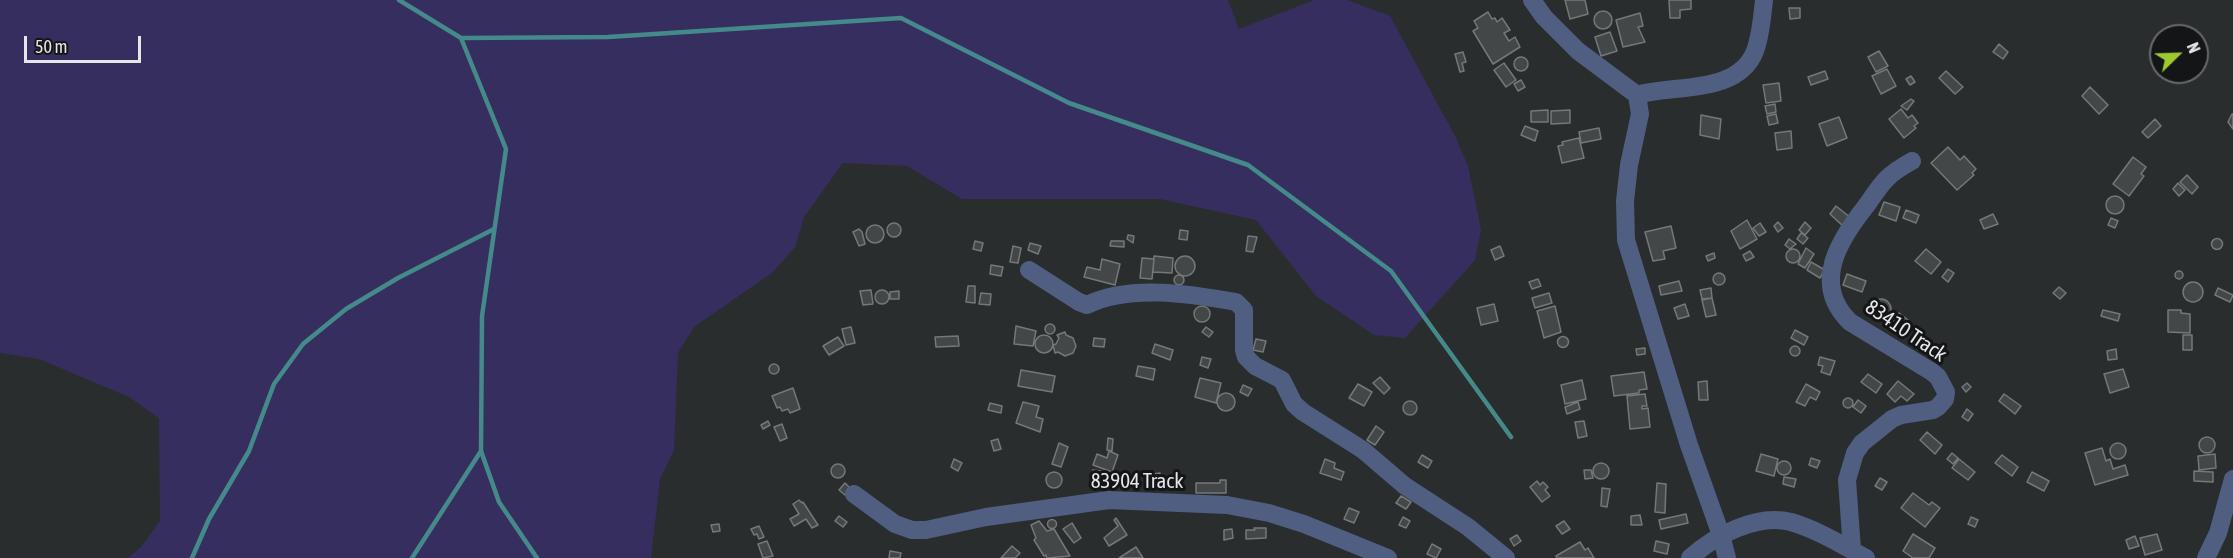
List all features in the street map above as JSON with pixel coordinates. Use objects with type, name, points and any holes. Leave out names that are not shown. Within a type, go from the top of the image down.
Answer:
[{"type":"street","points":[[1532,0],[1544,17],[1578,51],[1637,95],[1640,114],[1629,165],[1625,201],[1626,240],[1689,445],[1727,558]]},
{"type":"street","points":[[1637,95],[1654,90],[1720,82],[1735,75],[1754,53],[1764,0]]},
{"type":"street","name":"83410 Track","points":[[1859,554],[1847,480],[1855,453],[1862,443],[1892,419],[1901,415],[1933,410],[1942,404],[1946,392],[1932,372],[1850,322],[1843,315],[1832,288],[1830,272],[1836,253],[1850,227],[1886,177],[1912,160]]},
{"type":"street","points":[[1029,270],[1087,305],[1100,298],[1160,292],[1236,302],[1244,310],[1244,350],[1250,363],[1282,380],[1294,404],[1303,412],[1363,450],[1405,486],[1468,527],[1506,558]]},
{"type":"street","points":[[2206,558],[2218,533],[2233,479]]},
{"type":"street","name":"83904 Track","points":[[854,494],[895,524],[912,530],[926,530],[986,517],[1109,500],[1227,505],[1286,518],[1388,558]]},
{"type":"street","points":[[1690,558],[1702,546],[1721,535],[1762,521],[1789,521],[1827,536],[1859,554]]},
{"type":"shaded area","points":[[0,0],[1228,0],[1239,29],[1314,0],[1347,0],[1390,16],[1455,136],[1468,166],[1481,230],[1475,260],[1405,338],[1374,335],[1316,296],[1256,220],[1160,199],[962,199],[907,166],[843,163],[804,217],[795,247],[773,272],[694,327],[678,353],[674,450],[660,479],[651,558],[128,558],[141,547],[160,521],[159,418],[129,397],[39,359],[0,353]]},
{"type":"building","points":[[1565,0],[1585,0],[1588,14],[1570,19]]},
{"type":"building","points":[[1669,0],[1691,0],[1691,9],[1680,10],[1680,18],[1670,18]]},
{"type":"building","points":[[1789,8],[1800,8],[1800,18],[1790,19]]},
{"type":"building","points":[[1603,11],[1609,14],[1612,20],[1609,26],[1603,29],[1597,26],[1594,20],[1597,14]]},
{"type":"building","points":[[1488,12],[1497,22],[1502,18],[1510,30],[1504,33],[1509,41],[1515,37],[1520,47],[1493,64],[1473,31],[1478,28],[1474,21]]},
{"type":"building","points":[[1640,13],[1643,26],[1638,27],[1645,42],[1623,47],[1616,20]]},
{"type":"building","points":[[1610,32],[1617,51],[1601,56],[1595,37]]},
{"type":"building","points":[[1999,44],[2008,52],[2003,59],[1993,52]]},
{"type":"building","points":[[1879,51],[1888,66],[1876,72],[1868,57]]},
{"type":"building","points":[[1463,52],[1466,62],[1462,63],[1464,71],[1460,72],[1455,54]]},
{"type":"building","points":[[1521,57],[1526,59],[1528,64],[1526,69],[1521,71],[1516,69],[1514,64],[1516,59]]},
{"type":"building","points":[[1504,63],[1516,80],[1506,87],[1494,70]]},
{"type":"building","points":[[1887,69],[1896,86],[1881,94],[1872,76]]},
{"type":"building","points":[[1825,71],[1828,79],[1811,85],[1808,77]]},
{"type":"building","points":[[1946,71],[1963,87],[1955,94],[1939,78]]},
{"type":"building","points":[[1911,76],[1915,82],[1910,85],[1906,79]]},
{"type":"building","points":[[1521,80],[1525,87],[1518,91],[1514,84]]},
{"type":"building","points":[[1779,83],[1781,101],[1766,103],[1763,85]]},
{"type":"building","points":[[2090,87],[2108,105],[2099,114],[2082,96]]},
{"type":"building","points":[[1911,99],[1914,101],[1907,110],[1901,106]]},
{"type":"building","points":[[1775,104],[1776,112],[1767,114],[1765,106]]},
{"type":"building","points":[[1901,109],[1908,118],[1912,115],[1918,123],[1914,126],[1916,128],[1904,138],[1889,119]]},
{"type":"building","points":[[1548,110],[1548,122],[1531,122],[1531,111]]},
{"type":"building","points":[[1570,110],[1570,123],[1551,124],[1551,111]]},
{"type":"building","points":[[1776,114],[1778,123],[1769,125],[1767,116]]},
{"type":"building","points":[[2233,114],[2233,129],[2228,122]]},
{"type":"building","points":[[1701,115],[1721,119],[1719,139],[1700,135]]},
{"type":"building","points":[[1839,117],[1847,138],[1827,146],[1819,124]]},
{"type":"building","points":[[2155,119],[2161,126],[2148,138],[2142,132]]},
{"type":"building","points":[[1525,126],[1538,131],[1535,141],[1521,135]]},
{"type":"building","points":[[1599,128],[1601,139],[1581,143],[1579,132]]},
{"type":"building","points":[[1791,131],[1792,148],[1777,150],[1775,133]]},
{"type":"building","points":[[1579,138],[1584,158],[1562,163],[1558,146],[1563,145],[1562,142]]},
{"type":"building","points":[[1948,147],[1960,160],[1964,156],[1976,169],[1972,173],[1974,175],[1957,190],[1931,163]]},
{"type":"building","points":[[2133,157],[2146,167],[2141,174],[2144,176],[2129,196],[2113,184]]},
{"type":"building","points":[[2187,175],[2198,187],[2192,194],[2180,182]]},
{"type":"building","points":[[2178,183],[2185,190],[2179,196],[2173,189]]},
{"type":"building","points":[[2115,196],[2121,199],[2124,205],[2121,211],[2115,214],[2109,211],[2106,205],[2109,199]]},
{"type":"building","points":[[1884,202],[1900,207],[1896,221],[1879,215]]},
{"type":"building","points":[[1836,206],[1851,218],[1844,227],[1830,214]]},
{"type":"building","points":[[1906,210],[1919,215],[1916,223],[1903,218]]},
{"type":"building","points":[[1993,214],[1998,224],[1984,229],[1980,220]]},
{"type":"building","points":[[2111,218],[2118,221],[2115,228],[2108,225]]},
{"type":"building","points":[[1747,220],[1757,239],[1740,249],[1731,231]]},
{"type":"building","points":[[1778,222],[1783,228],[1778,232],[1774,226]]},
{"type":"building","points":[[1805,222],[1811,228],[1805,235],[1799,230]]},
{"type":"building","points":[[891,223],[897,223],[901,230],[897,237],[891,237],[887,233],[887,227]]},
{"type":"building","points":[[1760,223],[1766,232],[1759,236],[1753,228]]},
{"type":"building","points":[[875,225],[881,228],[884,234],[881,240],[875,243],[869,240],[866,234],[869,228]]},
{"type":"building","points":[[1671,226],[1676,248],[1663,251],[1665,259],[1653,261],[1645,232]]},
{"type":"building","points":[[859,229],[865,244],[859,246],[853,232]]},
{"type":"building","points":[[1180,230],[1188,231],[1187,240],[1179,239]]},
{"type":"building","points":[[1801,233],[1808,238],[1803,244],[1797,239]]},
{"type":"building","points":[[1128,235],[1134,236],[1133,243],[1127,239]]},
{"type":"building","points":[[1248,236],[1257,237],[1253,252],[1246,251]]},
{"type":"building","points":[[2217,238],[2223,244],[2217,250],[2211,244]]},
{"type":"building","points":[[1789,239],[1796,244],[1790,249],[1785,245]]},
{"type":"building","points":[[975,241],[983,243],[981,251],[973,249]]},
{"type":"building","points":[[1111,241],[1124,241],[1124,247],[1110,246]]},
{"type":"building","points":[[1030,243],[1041,246],[1038,254],[1028,250]]},
{"type":"building","points":[[1013,246],[1021,248],[1018,263],[1010,262]]},
{"type":"building","points":[[1500,246],[1504,256],[1495,260],[1491,250]]},
{"type":"building","points":[[1806,248],[1814,254],[1805,268],[1798,264]]},
{"type":"building","points":[[1793,249],[1798,251],[1800,256],[1798,261],[1793,263],[1788,261],[1786,256],[1788,251]]},
{"type":"building","points":[[1926,249],[1941,262],[1931,274],[1915,261]]},
{"type":"building","points":[[1750,251],[1754,257],[1746,261],[1743,255]]},
{"type":"building","points":[[1714,253],[1715,258],[1708,261],[1706,256]]},
{"type":"building","points":[[1154,256],[1173,258],[1172,273],[1153,272]]},
{"type":"building","points":[[1185,256],[1192,259],[1195,266],[1192,273],[1185,276],[1178,273],[1175,266],[1178,259]]},
{"type":"building","points":[[1142,258],[1154,259],[1152,279],[1140,278]]},
{"type":"building","points":[[1102,259],[1120,264],[1115,285],[1084,277],[1087,267],[1100,270]]},
{"type":"building","points":[[1811,262],[1825,270],[1820,278],[1807,270]]},
{"type":"building","points":[[991,265],[1003,267],[1001,276],[990,274]]},
{"type":"building","points":[[1948,269],[1954,273],[1948,282],[1942,277]]},
{"type":"building","points":[[2179,271],[2183,275],[2179,279],[2175,275]]},
{"type":"building","points":[[1721,273],[1725,279],[1721,285],[1717,285],[1713,277]]},
{"type":"building","points":[[1847,274],[1866,281],[1862,292],[1843,285]]},
{"type":"building","points":[[1179,275],[1183,276],[1183,284],[1179,285],[1175,284],[1174,280],[1175,276]]},
{"type":"building","points":[[1538,279],[1541,286],[1532,289],[1529,282]]},
{"type":"building","points":[[1679,281],[1682,291],[1661,295],[1659,286]]},
{"type":"building","points":[[2193,282],[2200,285],[2203,292],[2200,299],[2193,302],[2186,299],[2183,292],[2186,285]]},
{"type":"building","points":[[968,286],[975,286],[975,303],[966,302]]},
{"type":"building","points":[[2059,287],[2066,293],[2060,299],[2053,293]]},
{"type":"building","points":[[1711,288],[1712,298],[1702,299],[1700,290]]},
{"type":"building","points":[[2218,288],[2233,295],[2230,302],[2215,295]]},
{"type":"building","points":[[871,290],[873,304],[863,305],[860,291]]},
{"type":"building","points":[[882,290],[887,292],[889,297],[887,302],[882,304],[877,302],[875,297],[877,292]]},
{"type":"building","points":[[899,291],[899,299],[890,299],[890,292]]},
{"type":"building","points":[[981,293],[991,294],[990,305],[979,304]]},
{"type":"building","points":[[1549,293],[1552,303],[1535,308],[1532,298]]},
{"type":"building","points":[[1712,298],[1716,315],[1706,317],[1702,300]]},
{"type":"building","points":[[1877,299],[1885,299],[1891,305],[1891,313],[1885,319],[1877,319],[1871,313],[1871,305]]},
{"type":"building","points":[[1494,304],[1498,321],[1481,325],[1477,308]]},
{"type":"building","points":[[1685,304],[1689,316],[1678,319],[1674,308]]},
{"type":"building","points":[[1199,306],[1205,306],[1210,314],[1208,320],[1199,322],[1194,317],[1194,311]]},
{"type":"building","points":[[1555,306],[1561,332],[1544,338],[1537,311]]},
{"type":"building","points":[[2103,310],[2120,314],[2118,321],[2101,316]]},
{"type":"building","points":[[2168,310],[2181,310],[2181,313],[2190,314],[2190,333],[2168,332]]},
{"type":"building","points":[[1899,313],[1908,320],[1906,323],[1913,327],[1908,334],[1894,321]]},
{"type":"building","points":[[1050,324],[1054,325],[1054,333],[1050,334],[1046,333],[1045,329],[1046,325]]},
{"type":"building","points":[[1016,326],[1036,331],[1033,346],[1014,344]]},
{"type":"building","points":[[851,327],[855,343],[846,345],[842,329]]},
{"type":"building","points":[[1206,327],[1213,332],[1209,337],[1202,332]]},
{"type":"building","points":[[1795,330],[1808,337],[1804,345],[1791,338]]},
{"type":"building","points":[[1065,332],[1073,338],[1076,346],[1073,353],[1065,356],[1058,352],[1055,353],[1053,345],[1059,338],[1057,335]]},
{"type":"building","points":[[1044,335],[1050,338],[1053,344],[1050,350],[1044,353],[1038,350],[1035,344],[1038,338]]},
{"type":"building","points":[[2183,335],[2192,335],[2192,350],[2183,350]]},
{"type":"building","points":[[958,336],[959,346],[936,347],[935,337]]},
{"type":"building","points":[[1563,336],[1569,342],[1563,348],[1557,342]]},
{"type":"building","points":[[838,337],[844,346],[829,355],[823,346]]},
{"type":"building","points":[[1094,338],[1105,339],[1104,347],[1093,346]]},
{"type":"building","points":[[1256,339],[1266,341],[1263,352],[1253,350]]},
{"type":"building","points":[[1155,344],[1173,350],[1170,360],[1152,353]]},
{"type":"building","points":[[1795,346],[1799,347],[1799,355],[1795,356],[1791,355],[1790,351],[1791,347]]},
{"type":"building","points":[[1645,348],[1645,354],[1637,355],[1636,349]]},
{"type":"building","points":[[2116,349],[2117,359],[2108,360],[2107,351]]},
{"type":"building","points":[[1202,357],[1211,359],[1208,368],[1200,365]]},
{"type":"building","points":[[1820,357],[1835,361],[1830,375],[1821,372],[1823,366],[1818,365]]},
{"type":"building","points":[[774,364],[779,369],[774,374],[769,369]]},
{"type":"building","points":[[1138,366],[1155,369],[1153,380],[1136,376]]},
{"type":"building","points":[[2123,369],[2129,387],[2110,393],[2104,374]]},
{"type":"building","points":[[1021,370],[1055,376],[1052,392],[1018,386]]},
{"type":"building","points":[[1644,372],[1647,389],[1639,390],[1639,393],[1614,396],[1611,376]]},
{"type":"building","points":[[1868,374],[1882,384],[1876,393],[1861,382]]},
{"type":"building","points":[[1380,377],[1390,388],[1384,394],[1373,383]]},
{"type":"building","points":[[1200,378],[1221,383],[1216,403],[1195,397]]},
{"type":"building","points":[[1582,380],[1586,399],[1565,404],[1561,385]]},
{"type":"building","points":[[1707,381],[1708,400],[1699,400],[1698,382]]},
{"type":"building","points":[[1898,381],[1914,394],[1907,401],[1901,396],[1895,402],[1887,394]]},
{"type":"building","points":[[1967,383],[1971,387],[1966,392],[1962,387]]},
{"type":"building","points":[[1358,384],[1372,392],[1364,406],[1349,398]]},
{"type":"building","points":[[1806,384],[1820,392],[1816,400],[1810,397],[1805,406],[1796,402]]},
{"type":"building","points":[[1243,385],[1252,389],[1248,396],[1240,392]]},
{"type":"building","points":[[793,388],[800,409],[790,413],[788,409],[782,411],[780,407],[777,408],[772,396]]},
{"type":"building","points":[[1222,393],[1230,393],[1235,398],[1233,409],[1222,411],[1217,406],[1217,398]]},
{"type":"building","points":[[1645,394],[1647,406],[1642,406],[1642,409],[1648,408],[1650,427],[1630,429],[1627,396]]},
{"type":"building","points":[[2004,394],[2021,406],[2015,414],[1999,401]]},
{"type":"building","points":[[1848,398],[1853,403],[1848,408],[1843,403]]},
{"type":"building","points":[[1858,400],[1866,406],[1861,413],[1853,407]]},
{"type":"building","points":[[1407,401],[1413,401],[1417,408],[1413,415],[1407,415],[1403,411],[1403,405]]},
{"type":"building","points":[[1023,402],[1039,406],[1036,417],[1043,419],[1040,432],[1016,423]]},
{"type":"building","points":[[1578,402],[1580,409],[1567,414],[1565,407]]},
{"type":"building","points":[[990,403],[1002,406],[1001,413],[988,410]]},
{"type":"building","points":[[1967,409],[1973,414],[1968,421],[1962,417]]},
{"type":"building","points":[[768,421],[770,425],[763,429],[761,425]]},
{"type":"building","points":[[1584,421],[1587,436],[1578,438],[1575,422]]},
{"type":"building","points":[[782,424],[787,438],[780,441],[774,427]]},
{"type":"building","points":[[1376,426],[1384,432],[1375,445],[1367,440]]},
{"type":"building","points":[[1927,432],[1942,445],[1935,454],[1920,440]]},
{"type":"building","points":[[2204,437],[2210,437],[2215,445],[2213,451],[2204,453],[2199,448],[2199,442]]},
{"type":"building","points":[[1108,438],[1113,439],[1112,451],[1107,450]]},
{"type":"building","points":[[998,439],[1001,449],[994,451],[991,441]]},
{"type":"building","points":[[1059,443],[1068,447],[1061,467],[1052,464]]},
{"type":"building","points":[[2118,443],[2124,445],[2126,451],[2124,457],[2118,459],[2112,457],[2110,451],[2112,445]]},
{"type":"building","points":[[2102,448],[2106,461],[2110,459],[2113,469],[2125,465],[2128,475],[2095,485],[2085,453]]},
{"type":"building","points":[[1109,451],[1118,455],[1112,472],[1093,465],[1097,454],[1107,458]]},
{"type":"building","points":[[1952,453],[1958,458],[1953,464],[1947,459]]},
{"type":"building","points":[[1761,454],[1778,459],[1774,476],[1756,471]]},
{"type":"building","points":[[2215,454],[2216,468],[2199,470],[2198,456]]},
{"type":"building","points":[[1422,455],[1432,461],[1428,468],[1418,462]]},
{"type":"building","points":[[2002,455],[2018,467],[2012,476],[1995,463]]},
{"type":"building","points":[[1811,458],[1820,461],[1817,468],[1809,465]]},
{"type":"building","points":[[954,459],[962,463],[958,471],[951,467]]},
{"type":"building","points":[[1325,459],[1335,463],[1334,468],[1344,472],[1341,480],[1320,473]]},
{"type":"building","points":[[1959,459],[1975,472],[1968,480],[1952,468]]},
{"type":"building","points":[[1784,461],[1789,463],[1791,468],[1789,473],[1784,475],[1779,473],[1777,468],[1779,463]]},
{"type":"building","points":[[1601,463],[1609,471],[1601,479],[1593,471]]},
{"type":"building","points":[[835,464],[841,464],[845,471],[841,478],[835,478],[831,474],[831,468]]},
{"type":"building","points":[[1093,470],[1108,472],[1108,479],[1092,477]]},
{"type":"building","points":[[1584,470],[1591,470],[1593,478],[1585,479]]},
{"type":"building","points":[[2194,471],[2213,472],[2213,482],[2194,481]]},
{"type":"building","points":[[1051,472],[1057,472],[1062,480],[1060,486],[1051,488],[1046,483],[1046,477]]},
{"type":"building","points":[[2032,472],[2049,481],[2044,491],[2027,482]]},
{"type":"building","points":[[1160,473],[1161,481],[1154,481],[1153,474]]},
{"type":"building","points":[[1784,477],[1796,479],[1794,487],[1783,484]]},
{"type":"building","points":[[1880,478],[1887,482],[1882,490],[1875,486]]},
{"type":"building","points":[[1220,480],[1226,480],[1226,493],[1196,493],[1196,483],[1220,483]]},
{"type":"building","points":[[1537,481],[1540,485],[1543,482],[1548,487],[1545,490],[1550,496],[1542,502],[1530,487]]},
{"type":"building","points":[[845,483],[851,489],[845,495],[839,490]]},
{"type":"building","points":[[1657,483],[1666,484],[1665,513],[1655,512]]},
{"type":"building","points":[[1602,488],[1610,489],[1607,507],[1601,506]]},
{"type":"building","points":[[1913,493],[1929,505],[1932,502],[1940,508],[1925,527],[1901,508]]},
{"type":"building","points":[[1401,496],[1411,502],[1406,509],[1396,503]]},
{"type":"building","points":[[799,500],[803,502],[818,525],[812,528],[806,519],[794,526],[790,519],[799,514],[793,504]]},
{"type":"building","points":[[1349,508],[1359,512],[1354,523],[1344,519]]},
{"type":"building","points":[[1686,514],[1688,523],[1661,529],[1659,520]]},
{"type":"building","points":[[1640,515],[1642,525],[1631,525],[1631,516]]},
{"type":"building","points":[[839,516],[847,522],[843,527],[835,521]]},
{"type":"building","points":[[1403,517],[1410,521],[1406,528],[1399,525]]},
{"type":"building","points":[[1971,517],[1978,520],[1975,527],[1968,524]]},
{"type":"building","points":[[1116,518],[1127,535],[1109,546],[1104,538],[1118,526],[1114,520]]},
{"type":"building","points":[[1052,519],[1057,524],[1052,529],[1047,524]]},
{"type":"building","points":[[1039,521],[1047,531],[1054,529],[1070,556],[1047,558],[1046,555],[1044,556],[1034,540],[1036,538],[1031,525]]},
{"type":"building","points":[[1564,521],[1570,529],[1562,534],[1556,526]]},
{"type":"building","points":[[1072,523],[1081,538],[1074,543],[1063,529]]},
{"type":"building","points":[[719,524],[720,531],[713,532],[711,525]]},
{"type":"building","points":[[759,526],[764,537],[759,539],[751,529]]},
{"type":"building","points":[[1254,528],[1266,528],[1266,538],[1246,539],[1246,530],[1255,530]]},
{"type":"building","points":[[1232,529],[1233,538],[1224,540],[1224,530]]},
{"type":"building","points":[[1913,534],[1935,548],[1929,558],[1913,558],[1903,551]]},
{"type":"building","points":[[2157,534],[2162,550],[2145,555],[2140,538]]},
{"type":"building","points":[[1517,535],[1521,541],[1514,546],[1510,539]]},
{"type":"building","points":[[2135,536],[2139,546],[2129,549],[2126,540]]},
{"type":"building","points":[[767,541],[773,556],[763,558],[758,544]]},
{"type":"building","points":[[1656,541],[1669,544],[1667,554],[1654,551]]},
{"type":"building","points":[[1580,542],[1585,550],[1588,548],[1594,558],[1557,558],[1556,556]]},
{"type":"building","points":[[1432,544],[1441,549],[1436,558],[1427,554]]},
{"type":"building","points":[[1012,546],[1020,553],[1015,558],[1001,558]]},
{"type":"building","points":[[1136,547],[1143,558],[1119,558]]},
{"type":"building","points":[[890,551],[901,553],[900,558],[889,558]]},
{"type":"waterway","points":[[399,0],[461,38],[506,149],[482,316],[481,451],[499,502],[537,558]]},
{"type":"waterway","points":[[461,38],[608,37],[901,18],[1069,103],[1248,165],[1391,271],[1511,437]]},
{"type":"waterway","points":[[192,558],[209,519],[249,451],[274,384],[303,344],[346,309],[398,278],[494,229]]},
{"type":"waterway","points":[[412,558],[481,451]]}]
